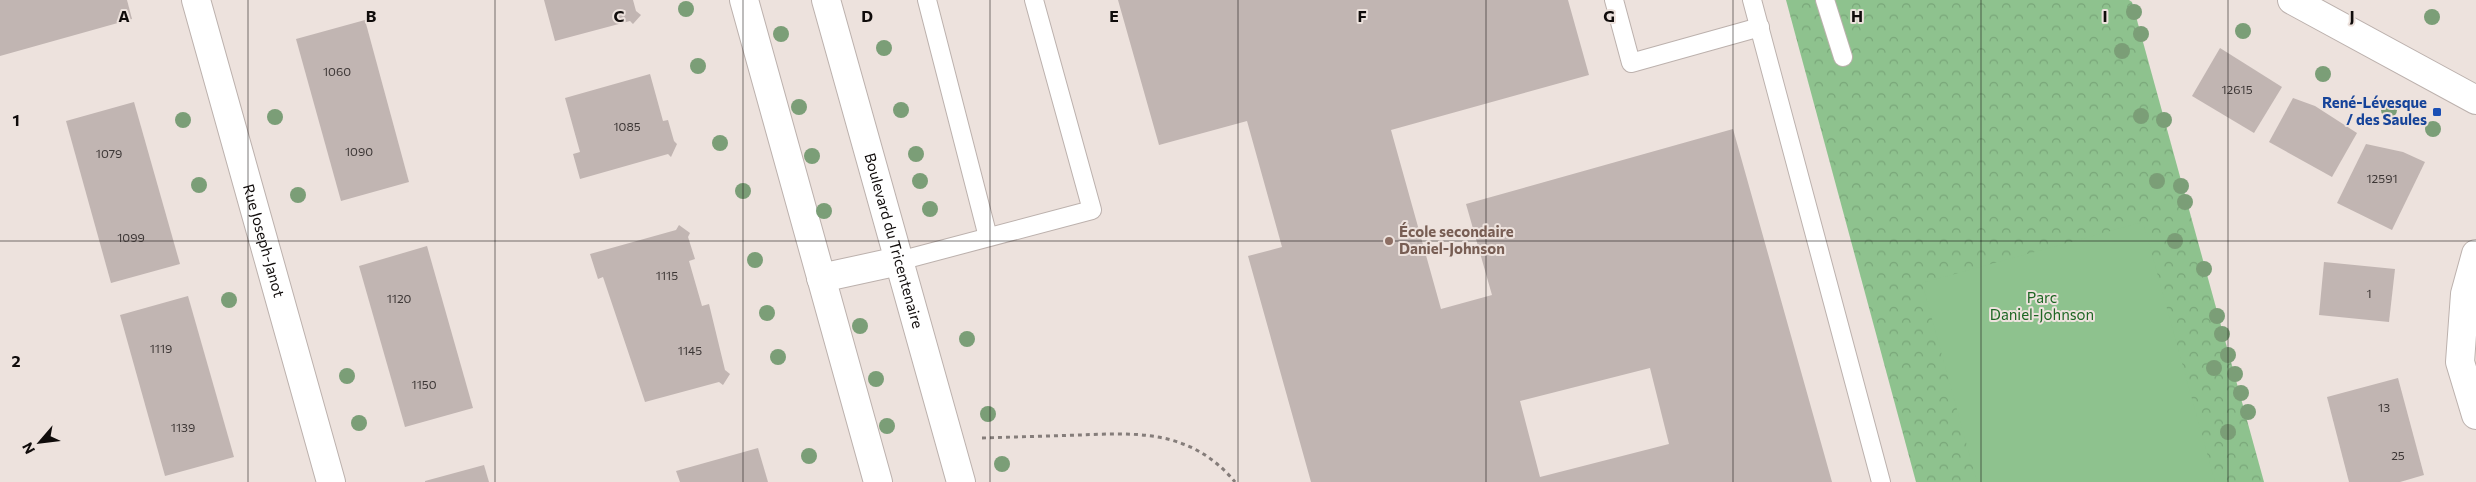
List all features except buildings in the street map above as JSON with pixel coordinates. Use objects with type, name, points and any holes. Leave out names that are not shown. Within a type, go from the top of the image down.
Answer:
[{"type":"street","name":"Rue Joseph-Janot","points":[[196,0],[331,482]]},
{"type":"street","points":[[744,0],[878,482]]},
{"type":"street","name":"Boulevard du Tricentenaire","points":[[826,0],[961,482]]},
{"type":"street","points":[[2292,0],[2476,100]]},
{"type":"street","points":[[2476,254],[2465,294],[2460,362],[2476,415]]},
{"type":"street","points":[[821,278],[899,261]]},
{"type":"lane","points":[[927,0],[988,237]]},
{"type":"lane","points":[[899,261],[1092,210],[1034,0]]},
{"type":"lane","points":[[1614,0],[1631,63],[1760,27]]},
{"type":"lane","points":[[1752,0],[1881,482]]},
{"type":"lane","points":[[1825,0],[1843,57]]},
{"type":"path","points":[[949,439],[1106,435],[1154,436],[1184,444],[1205,455],[1227,472],[1235,482]]},
{"type":"green space","name":"Parc Daniel-Johnson","points":[[1786,0],[2129,0],[2132,2],[2264,482],[1916,482]]},
{"type":"green space","points":[[2143,222],[2215,482],[1977,482],[1922,283]]},
{"type":"place","name":"René-Lévesque / des Saules","points":[[2437,112]]},
{"type":"place","name":"École secondaire Daniel-Johnson","points":[[1389,241]]}]
